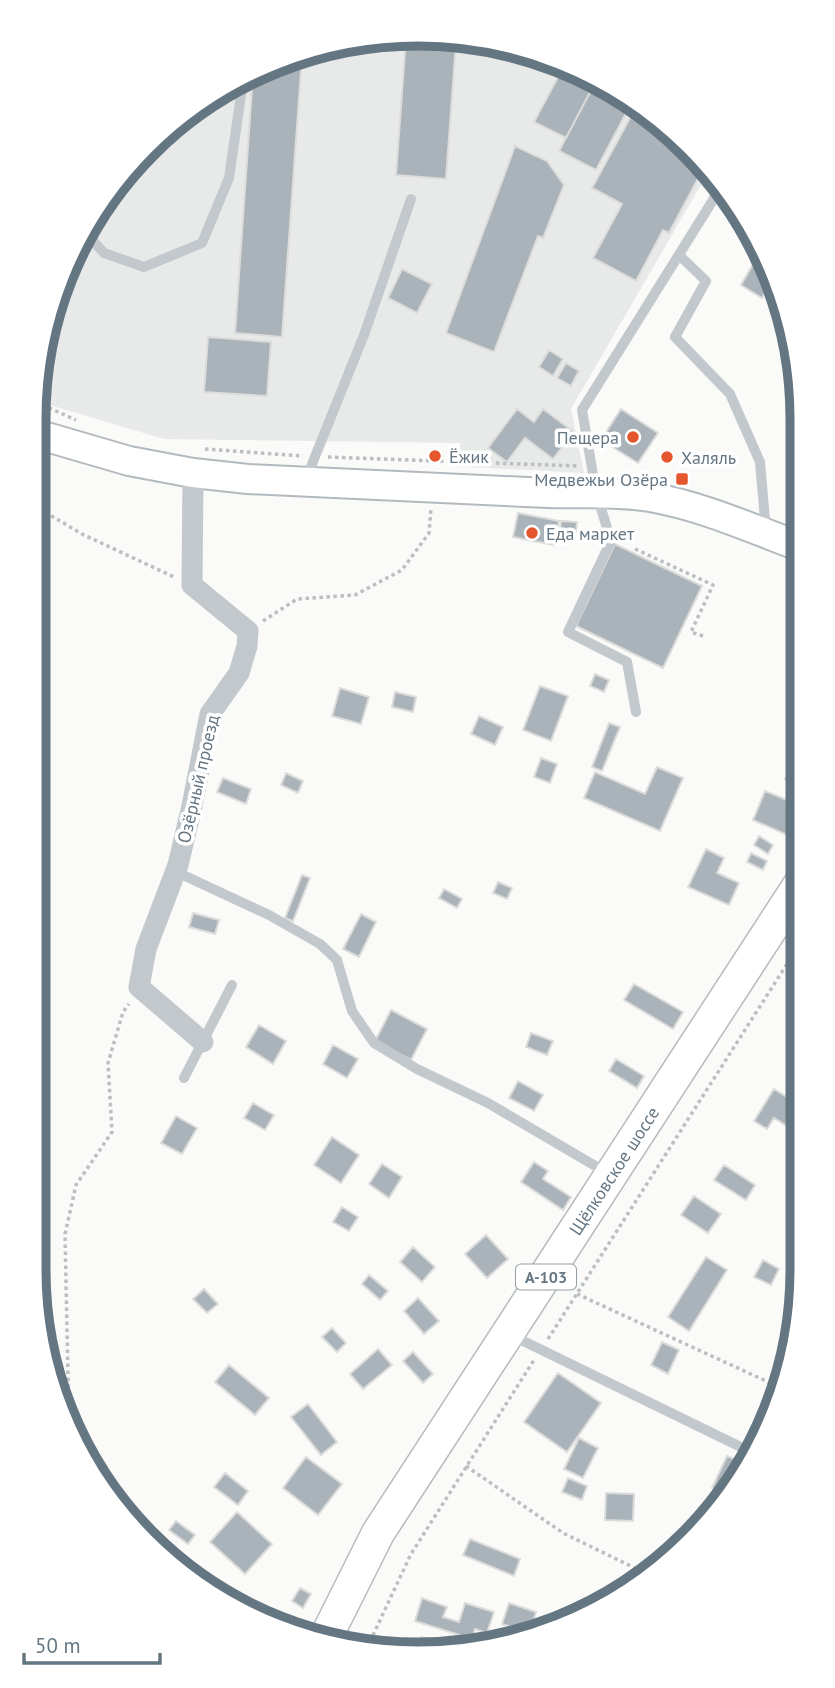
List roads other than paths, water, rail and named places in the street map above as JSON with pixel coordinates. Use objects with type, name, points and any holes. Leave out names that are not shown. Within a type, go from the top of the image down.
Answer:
[{"type":"main road","points":[[46,437],[129,461],[195,461],[248,479],[310,469],[432,488],[578,494],[594,479],[709,512],[790,543]]},
{"type":"main road","name":"Щёлковское шоссе","points":[[329,1632],[378,1533],[790,899]]},
{"type":"street","name":"Озёрный проезд","points":[[195,461],[192,585],[248,631],[247,646],[239,673],[210,714],[178,865],[146,950],[139,988],[202,1042]]},
{"type":"lane","points":[[92,236],[92,240],[104,253],[144,267],[202,243],[229,178],[242,90]]},
{"type":"lane","points":[[636,712],[627,662],[568,632],[611,541],[594,479],[582,410],[716,195]]},
{"type":"lane","points":[[310,469],[364,335],[411,199]]},
{"type":"lane","points":[[678,255],[706,281],[675,337],[730,394],[760,461],[767,534]]},
{"type":"lane","points":[[178,865],[183,875],[269,915],[329,952],[337,960],[352,1011],[374,1043],[417,1069],[488,1103],[611,1176]]},
{"type":"lane","points":[[184,1078],[232,985]]},
{"type":"lane","points":[[509,1334],[744,1449]]},
{"type":"place","name":"Пещера","points":[[633,437]]},
{"type":"place","name":"Ёжик","points":[[435,456]]},
{"type":"place","name":"Халяль","points":[[667,457]]},
{"type":"place","name":"Медвежьи Озёра","points":[[682,479]]},
{"type":"place","name":"Еда маркет","points":[[532,533]]}]
